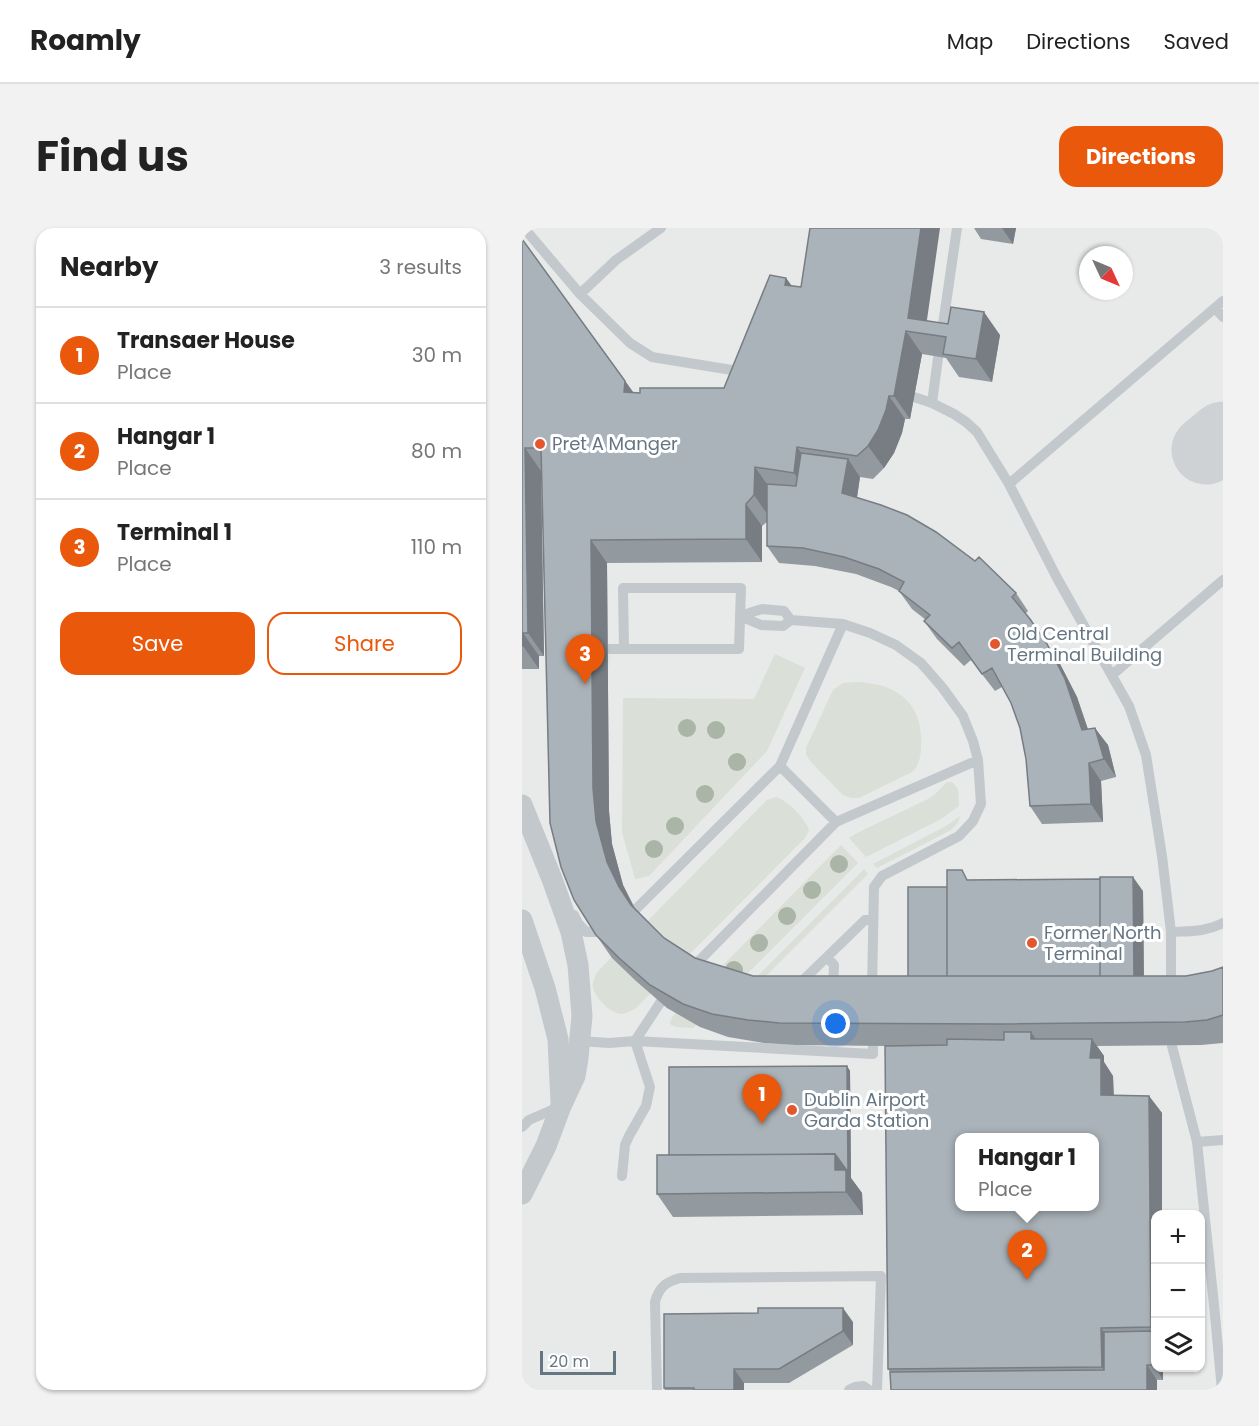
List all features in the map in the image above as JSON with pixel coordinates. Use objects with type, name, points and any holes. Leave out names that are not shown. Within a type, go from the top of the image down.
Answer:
[{"type":"street","points":[[522,805],[571,932],[578,965],[582,1016],[575,1076],[546,1146],[522,1194]]},
{"type":"street","points":[[522,920],[545,988],[558,1039],[561,1106]]},
{"type":"lane","points":[[524,228],[580,294],[630,343],[652,357],[755,374]]},
{"type":"lane","points":[[580,294],[616,260],[662,228]]},
{"type":"lane","points":[[941,341],[957,228]]},
{"type":"lane","points":[[1009,484],[1219,304],[1223,317]]},
{"type":"lane","points":[[932,403],[938,358]]},
{"type":"lane","points":[[914,397],[932,403],[960,418],[977,432],[1009,484],[1057,578],[1129,706],[1146,756],[1162,856],[1171,932],[1171,999]]},
{"type":"lane","points":[[1112,675],[1223,580]]},
{"type":"lane","points":[[610,649],[624,649],[739,649],[741,588],[623,588],[624,649]]},
{"type":"lane","points":[[740,616],[762,609],[784,611],[791,620]]},
{"type":"lane","points":[[740,616],[761,625],[783,626],[791,620],[843,624],[896,645],[921,663],[942,687],[963,716],[973,741],[978,760],[981,804],[973,821],[959,836],[882,876],[874,887],[872,999]]},
{"type":"lane","points":[[636,910],[780,766],[843,624]]},
{"type":"lane","points":[[692,968],[836,822],[978,760]]},
{"type":"lane","points":[[780,766],[836,822]]},
{"type":"lane","points":[[552,879],[578,923],[586,932],[596,932]]},
{"type":"lane","points":[[793,991],[865,920],[873,920]]},
{"type":"lane","points":[[1171,932],[1212,929],[1223,922]]},
{"type":"lane","points":[[827,957],[834,965],[833,990]]},
{"type":"lane","points":[[635,1041],[660,1003]]},
{"type":"lane","points":[[580,1041],[750,1044],[873,1054],[873,1046]]},
{"type":"lane","points":[[622,1176],[625,1145],[646,1106],[650,1087],[635,1041]]},
{"type":"lane","points":[[1172,1046],[1197,1142],[1219,1305],[1222,1390]]},
{"type":"lane","points":[[522,1127],[529,1120],[561,1106]]},
{"type":"lane","points":[[1197,1142],[1223,1140]]},
{"type":"lane","points":[[657,1390],[655,1302],[657,1293],[670,1280],[680,1278],[880,1276],[877,1390]]},
{"type":"lane","points":[[849,1390],[863,1386],[869,1390]]},
{"type":"shaded area","points":[[522,228],[1223,228],[1223,1390],[522,1390]]},
{"type":"shaded area","points":[[775,654],[805,668],[767,751],[649,876],[635,879],[622,832],[623,698],[754,699]]},
{"type":"shaded area","points":[[855,682],[883,686],[904,698],[918,718],[921,750],[918,764],[912,772],[859,798],[851,798],[843,795],[810,761],[806,748],[833,690],[843,683]]},
{"type":"shaded area","points":[[947,782],[952,782],[958,789],[959,806],[941,819],[866,857],[849,838],[928,799]]},
{"type":"shaded area","points":[[776,797],[790,806],[804,821],[809,830],[805,838],[635,1009],[621,1014],[608,1008],[597,996],[593,987],[597,972],[767,800]]},
{"type":"shaded area","points":[[960,816],[958,823],[951,830],[877,868],[873,864],[946,826]]},
{"type":"shaded area","points":[[841,845],[858,863],[693,1028],[671,1025],[673,1016]]},
{"type":"shaded area","points":[[864,869],[868,874],[716,1026],[707,1027]]},
{"type":"building","points":[[810,228],[921,228],[908,318],[948,324],[951,307],[984,312],[976,359],[943,354],[946,337],[906,331],[894,396],[889,396],[878,430],[868,446],[857,456],[797,447],[794,473],[755,467],[754,495],[746,504],[746,539],[591,540],[593,788],[596,821],[607,862],[619,887],[631,905],[664,938],[695,958],[753,976],[1186,976],[1223,967],[1223,1015],[1207,1020],[1185,1022],[1000,1024],[779,1023],[712,1014],[683,1004],[650,985],[596,935],[574,900],[561,867],[550,823],[541,448],[525,448],[528,633],[523,633],[522,646],[522,239],[625,381],[624,392],[640,393],[640,388],[724,388],[770,275],[786,278],[785,285],[801,287]]},
{"type":"building","name":"Old Central Terminal Building","points":[[801,453],[848,459],[842,493],[907,515],[936,532],[975,561],[979,557],[1016,593],[1012,597],[1047,644],[1065,679],[1082,730],[1095,728],[1104,759],[1089,763],[1091,804],[1030,806],[1026,759],[1020,728],[1011,703],[992,668],[982,674],[959,642],[952,648],[924,621],[930,615],[899,591],[904,582],[879,569],[844,557],[803,548],[767,546],[767,484],[796,486]]},
{"type":"building","name":"Former North Terminal","points":[[947,870],[962,870],[967,880],[1100,879],[1100,976],[947,976]]},
{"type":"building","points":[[1100,877],[1133,877],[1134,976],[1100,976]]},
{"type":"building","points":[[908,887],[947,887],[947,976],[908,976]]},
{"type":"building","points":[[1004,1032],[1031,1032],[1031,1039],[1092,1039],[1090,1058],[1101,1058],[1101,1095],[1149,1096],[1151,1327],[1101,1328],[1102,1367],[888,1369],[885,1046],[947,1045],[947,1039],[1004,1040]]},
{"type":"building","points":[[847,1066],[848,1172],[835,1154],[669,1155],[669,1067]]},
{"type":"building","points":[[835,1154],[835,1170],[846,1170],[846,1192],[657,1194],[657,1155]]},
{"type":"building","points":[[758,1308],[843,1308],[843,1331],[779,1369],[734,1369],[734,1390],[664,1388],[664,1314],[758,1313]]},
{"type":"building","points":[[1151,1331],[1151,1365],[1147,1365],[1147,1390],[891,1390],[890,1372],[1104,1370],[1104,1332]]},
{"type":"taxiway","points":[[1206,450],[1223,436]]},
{"type":"place","name":"Pret A Manger","points":[[540,444]]},
{"type":"place","name":"Old Central Terminal Building","points":[[995,644]]},
{"type":"place","name":"Terminal 1","points":[[585,684]]},
{"type":"place","name":"Former North Terminal","points":[[1032,943]]},
{"type":"place","name":"Dublin Airport Garda Station","points":[[792,1110]]},
{"type":"place","name":"Transaer House","points":[[762,1124]]},
{"type":"place","name":"Hangar 1","points":[[1027,1280]]}]
